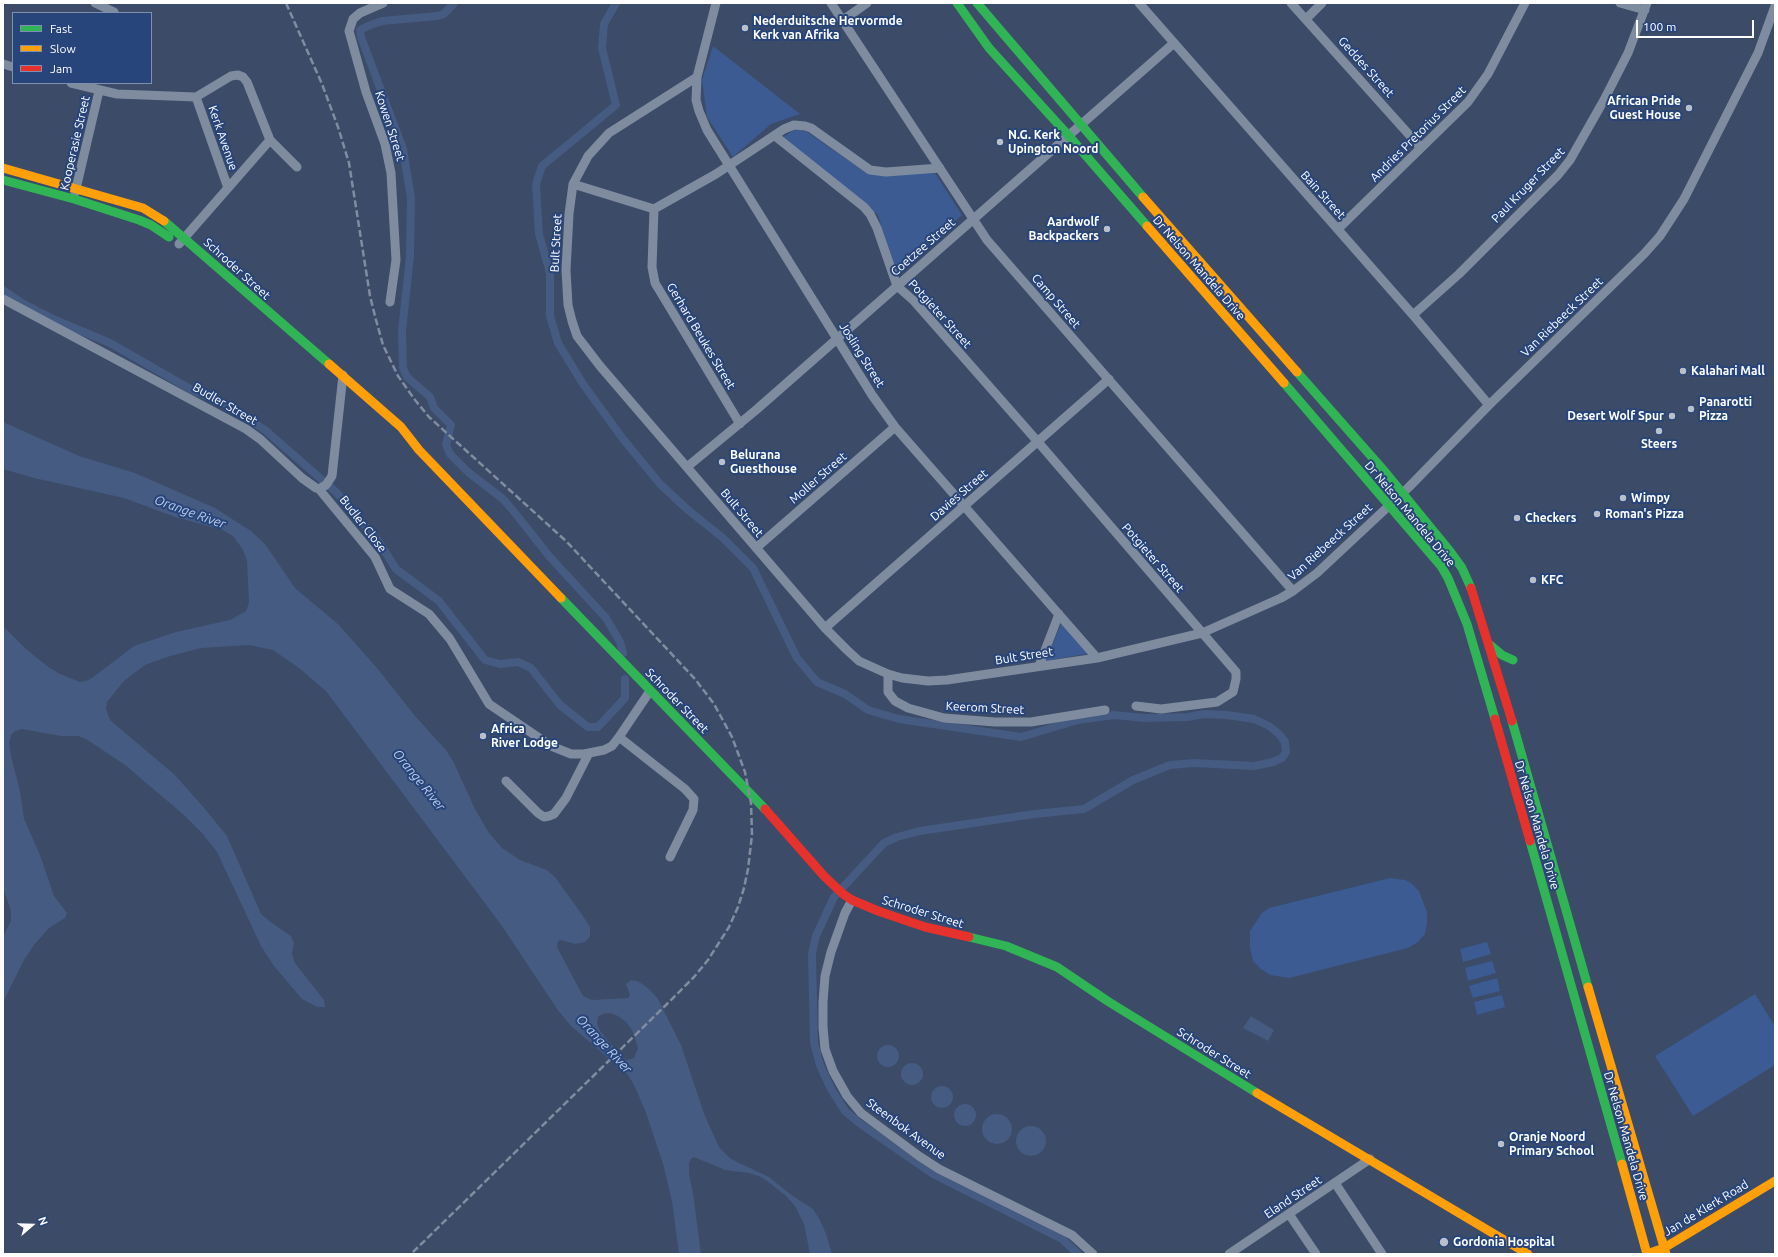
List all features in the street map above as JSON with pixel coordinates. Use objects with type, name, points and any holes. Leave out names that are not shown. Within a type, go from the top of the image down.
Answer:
[{"type":"main road","name":"Dr Nelson Mandela Drive","points":[[957,3],[989,48],[1068,135],[1388,504],[1441,566],[1448,578],[1461,606],[1474,648],[1647,1254]]},
{"type":"main road","name":"Dr Nelson Mandela Drive","points":[[977,3],[991,22],[1402,493],[1462,568],[1474,595],[1490,644],[1496,670],[1665,1251]]},
{"type":"main road","name":"Schroder Street","points":[[3,168],[143,208],[158,216],[182,241],[341,386],[406,444],[419,450]]},
{"type":"main road","name":"Schroder Street","points":[[3,180],[74,199],[145,222],[167,235],[182,241],[210,262],[401,427],[419,450],[749,793],[834,887],[843,894],[852,900],[878,911],[925,927],[1006,946],[1057,967],[1109,1002],[1207,1063],[1528,1254]]},
{"type":"main road","points":[[1490,644],[1502,655],[1513,660]]},
{"type":"main road","points":[[1474,648],[1496,670],[1488,699]]},
{"type":"main road","name":"Jan de Klerk Road","points":[[1647,1254],[1665,1251],[1775,1180]]},
{"type":"street","points":[[95,3],[115,9]]},
{"type":"street","name":"Kowen Street","points":[[383,3],[360,13],[353,19],[348,31],[366,92],[385,144],[391,173],[396,260],[390,302]]},
{"type":"street","points":[[697,77],[716,3]]},
{"type":"street","name":"Camp Street","points":[[831,3],[973,219],[993,246],[1293,591]]},
{"type":"street","points":[[843,20],[867,3]]},
{"type":"street","name":"Bain Street","points":[[1139,3],[1413,315],[1489,405]]},
{"type":"street","name":"Geddes Street","points":[[1292,3],[1421,148]]},
{"type":"street","points":[[1306,19],[1322,3]]},
{"type":"street","name":"Andries Pretorius Street","points":[[1338,229],[1468,102],[1478,89],[1525,3]]},
{"type":"street","points":[[1620,3],[1646,7]]},
{"type":"street","name":"Van Riebeeck Street","points":[[1293,591],[1317,573],[1388,504],[1402,493],[1489,405],[1644,254],[1660,236],[1684,199],[1758,53],[1775,6]]},
{"type":"street","name":"Paul Kruger Street","points":[[1413,315],[1459,274],[1558,175],[1570,160],[1628,53],[1646,7]]},
{"type":"street","name":"Coetzee Street","points":[[687,467],[740,424],[1174,43]]},
{"type":"street","name":"Kerk Avenue","points":[[83,85],[99,91],[117,94],[196,97],[231,76],[238,75],[243,77],[247,82],[270,140],[297,167]]},
{"type":"street","name":"Josling Street","points":[[697,77],[696,96],[700,115],[707,130],[728,166],[872,395],[896,427],[964,507],[1097,658]]},
{"type":"street","name":"Bult Street","points":[[697,77],[609,133],[588,156],[573,184],[569,214],[566,285],[568,305],[577,336],[600,366],[825,628],[859,661],[888,674],[915,680],[939,681],[1097,658],[1202,633],[1249,613],[1293,591]]},
{"type":"street","name":"Kooperasie Street","points":[[74,199],[99,91]]},
{"type":"street","name":"Kerk Avenue","points":[[196,97],[228,188]]},
{"type":"street","points":[[573,184],[654,209],[728,166],[794,125],[808,127],[866,168],[872,170],[886,172],[940,168]]},
{"type":"street","name":"Potgieter Street","points":[[775,136],[864,207],[870,214],[877,228],[898,286],[914,301],[1234,668],[1236,683],[1233,692],[1229,696],[1209,704],[1161,708],[1136,706]]},
{"type":"street","points":[[182,241],[270,140]]},
{"type":"street","name":"Gerhard Beukes Street","points":[[654,209],[652,267],[655,283],[740,424]]},
{"type":"street","name":"Budler Street","points":[[3,299],[246,429],[260,439],[302,478],[314,487],[325,484]]},
{"type":"street","points":[[325,484],[343,376]]},
{"type":"street","name":"Davies Street","points":[[825,628],[1109,379]]},
{"type":"street","name":"Moller Street","points":[[756,548],[896,427]]},
{"type":"street","name":"Budler Close","points":[[325,484],[375,557],[390,589],[428,614],[450,638],[489,704],[551,746],[571,754],[589,754]]},
{"type":"street","points":[[1039,666],[1059,614]]},
{"type":"street","name":"Keerom Street","points":[[888,674],[888,692],[895,701],[908,708],[944,718],[995,722],[1031,722],[1105,710]]},
{"type":"street","points":[[506,781],[538,813],[544,817],[554,814],[566,798],[589,754],[612,746],[650,691]]},
{"type":"street","points":[[619,737],[685,789],[694,799],[693,810],[670,857]]},
{"type":"street","name":"Steenbok Avenue","points":[[852,900],[845,913],[831,952],[825,976],[823,1002],[825,1049],[847,1096],[861,1113],[939,1169],[1072,1235],[1093,1254]]},
{"type":"street","name":"Eland Street","points":[[1228,1254],[1370,1159]]},
{"type":"street","points":[[1335,1183],[1382,1254]]},
{"type":"street","points":[[1289,1214],[1316,1254]]},
{"type":"shaded area","points":[[713,46],[800,114],[771,124],[733,157],[707,117],[702,80]]},
{"type":"shaded area","points":[[795,129],[807,132],[868,174],[935,173],[962,215],[896,274],[878,215],[782,138]]},
{"type":"shaded area","points":[[1062,621],[1091,653],[1046,661]]},
{"type":"shaded area","points":[[1390,878],[1405,880],[1411,883],[1419,891],[1427,912],[1427,924],[1425,934],[1418,942],[1408,948],[1289,978],[1270,975],[1253,961],[1250,948],[1250,931],[1262,913],[1269,908]]},
{"type":"shaded area","points":[[1487,942],[1491,954],[1463,962],[1460,949]]},
{"type":"shaded area","points":[[1492,961],[1496,973],[1468,981],[1465,968]]},
{"type":"shaded area","points":[[1497,978],[1500,991],[1473,998],[1469,986]]},
{"type":"shaded area","points":[[1755,994],[1775,1026],[1775,1065],[1693,1116],[1655,1056]]},
{"type":"shaded area","points":[[1502,995],[1505,1007],[1477,1015],[1474,1002]]},
{"type":"water","name":"Orange River","points":[[3,422],[79,456],[135,473],[215,508],[251,531],[265,544],[295,588],[339,625],[377,668],[415,716],[446,750],[454,763],[475,809],[489,833],[502,848],[520,860],[547,870],[555,877],[581,913],[590,927],[589,938],[585,942],[575,944],[561,940],[558,941],[557,947],[583,996],[592,1000],[628,998],[630,995],[626,984],[631,980],[637,981],[650,990],[658,999],[681,1045],[705,1116],[719,1147],[731,1159],[769,1177],[790,1194],[813,1209],[826,1234],[832,1254],[810,1254],[804,1224],[795,1206],[786,1196],[771,1184],[761,1177],[749,1173],[725,1170],[694,1157],[691,1159],[689,1164],[689,1174],[701,1254],[679,1254],[672,1201],[663,1164],[645,1110],[628,1075],[571,1026],[557,1009],[502,926],[326,691],[299,668],[273,650],[249,645],[201,648],[167,657],[145,665],[124,681],[107,702],[106,709],[110,720],[175,775],[227,836],[261,914],[291,936],[294,943],[292,954],[295,963],[324,1000],[325,1007],[317,1007],[302,999],[274,966],[261,946],[217,852],[202,833],[184,815],[125,765],[86,739],[78,736],[61,736],[22,729],[15,731],[11,735],[9,743],[20,791],[24,819],[40,855],[54,896],[67,913],[65,918],[49,928],[34,945],[24,960],[3,1002],[3,936],[11,921],[11,911],[3,888],[3,626],[25,648],[47,666],[60,674],[80,682],[92,678],[134,646],[176,632],[230,620],[246,611],[249,603],[247,561],[243,550],[234,537],[223,530],[175,517],[124,498],[34,478],[3,469]],"holes":[[[610,1013],[618,1016],[626,1022],[632,1030],[638,1048],[634,1058],[627,1060],[622,1058],[600,1031],[597,1024],[598,1017],[603,1014]]]},
{"type":"water","points":[[1251,1016],[1274,1030],[1268,1041],[1243,1028]]},
{"type":"water","points":[[884,1045],[892,1045],[899,1052],[899,1060],[892,1067],[884,1067],[877,1060],[877,1052]]},
{"type":"water","points":[[908,1063],[916,1063],[923,1070],[923,1078],[916,1085],[908,1085],[901,1078],[901,1070]]},
{"type":"water","points":[[938,1086],[946,1086],[953,1093],[953,1101],[946,1108],[938,1108],[931,1101],[931,1093]]},
{"type":"water","points":[[961,1104],[969,1104],[976,1111],[976,1119],[969,1126],[961,1126],[954,1119],[954,1111]]},
{"type":"water","points":[[997,1114],[1008,1118],[1012,1129],[1008,1140],[997,1144],[986,1140],[982,1129],[986,1118]]},
{"type":"water","points":[[1031,1126],[1042,1130],[1046,1141],[1042,1152],[1031,1156],[1020,1152],[1016,1141],[1020,1130]]},
{"type":"waterway","points":[[454,3],[444,14],[437,16],[382,21],[360,30],[361,37],[403,149],[411,198],[410,256],[402,331],[403,368],[407,377],[430,397],[434,408],[451,425],[446,445],[450,454],[468,472],[503,499],[549,556],[606,618],[620,642],[623,653]]},
{"type":"waterway","points":[[616,3],[604,24],[602,48],[616,105],[542,166],[536,184],[539,234],[550,273],[550,316],[558,343],[583,384],[623,439],[660,484],[688,510],[723,538],[753,568],[797,658],[817,682],[845,694],[868,710],[899,719],[1021,737],[1078,720],[1114,715],[1144,718],[1188,717],[1204,714],[1227,715],[1254,719],[1269,726],[1279,734],[1285,742],[1286,752],[1282,758],[1273,762],[1254,766],[1194,763],[1170,765],[1133,780],[1084,809],[1034,814],[920,831],[897,837],[884,843],[834,897],[816,936],[812,954],[814,1043],[820,1065],[831,1089],[845,1111],[859,1123],[933,1174],[1062,1239],[1078,1254]]},
{"type":"waterway","points":[[3,290],[22,303],[53,319],[110,343],[192,390],[224,403],[265,430],[336,492],[379,542],[396,569],[439,601],[485,660],[500,664],[518,662],[531,668],[560,705],[588,727],[598,727],[625,698],[625,679]]},
{"type":"railway","points":[[286,3],[322,84],[338,127],[349,163],[370,296],[383,345],[398,376],[429,417],[566,541],[695,679],[714,704],[732,737],[745,772],[751,803],[752,835],[744,888],[738,907],[729,927],[708,960],[694,977],[667,1004],[411,1254]]},
{"type":"traffic: fast","points":[[957,3],[989,48],[1068,135],[1147,226]]},
{"type":"traffic: fast","points":[[977,3],[1143,197]]},
{"type":"traffic: fast","points":[[3,180],[74,199],[139,220],[151,225],[169,237]]},
{"type":"traffic: fast","points":[[164,221],[329,364]]},
{"type":"traffic: fast","points":[[1297,372],[1386,473],[1449,550],[1462,568],[1471,588]]},
{"type":"traffic: fast","points":[[1284,383],[1441,566],[1448,578],[1467,624],[1495,719]]},
{"type":"traffic: fast","points":[[561,598],[765,809]]},
{"type":"traffic: fast","points":[[1490,645],[1502,655],[1513,660]]},
{"type":"traffic: fast","points":[[1512,721],[1588,987]]},
{"type":"traffic: fast","points":[[1530,841],[1622,1164]]},
{"type":"traffic: fast","points":[[969,937],[1006,946],[1057,967],[1109,1002],[1257,1093]]},
{"type":"traffic: slow","points":[[3,168],[143,208],[164,221]]},
{"type":"traffic: slow","points":[[1143,197],[1297,372]]},
{"type":"traffic: slow","points":[[1147,226],[1284,383]]},
{"type":"traffic: slow","points":[[329,364],[401,427],[419,450],[561,598]]},
{"type":"traffic: slow","points":[[1588,987],[1666,1254]]},
{"type":"traffic: slow","points":[[1257,1093],[1528,1254]]},
{"type":"traffic: slow","points":[[1622,1164],[1647,1254],[1664,1248],[1775,1181]]},
{"type":"traffic: jam","points":[[1471,588],[1512,721]]},
{"type":"traffic: jam","points":[[1495,719],[1530,841]]},
{"type":"traffic: jam","points":[[765,809],[824,876],[843,894],[852,900],[878,911],[925,927],[969,937]]},
{"type":"place","name":"Nederduitsche Hervormde Kerk van Afrika","points":[[745,28]]},
{"type":"place","name":"African Pride Guest House","points":[[1689,108]]},
{"type":"place","name":"N.G. Kerk Upington Noord","points":[[1000,142]]},
{"type":"place","name":"Aardwolf Backpackers","points":[[1107,229]]},
{"type":"place","name":"Kalahari Mall","points":[[1683,371]]},
{"type":"place","name":"Panarotti Pizza","points":[[1691,409]]},
{"type":"place","name":"Desert Wolf Spur","points":[[1672,416]]},
{"type":"place","name":"Steers","points":[[1659,431]]},
{"type":"place","name":"Belurana Guesthouse","points":[[722,462]]},
{"type":"place","name":"Wimpy","points":[[1623,498]]},
{"type":"place","name":"Roman's Pizza","points":[[1597,514]]},
{"type":"place","name":"Checkers","points":[[1517,518]]},
{"type":"place","name":"KFC","points":[[1533,580]]},
{"type":"place","name":"Africa River Lodge","points":[[483,736]]},
{"type":"place","name":"Oranje Noord Primary School","points":[[1501,1144]]},
{"type":"place","name":"Gordonia Hospital","points":[[1444,1242]]}]
